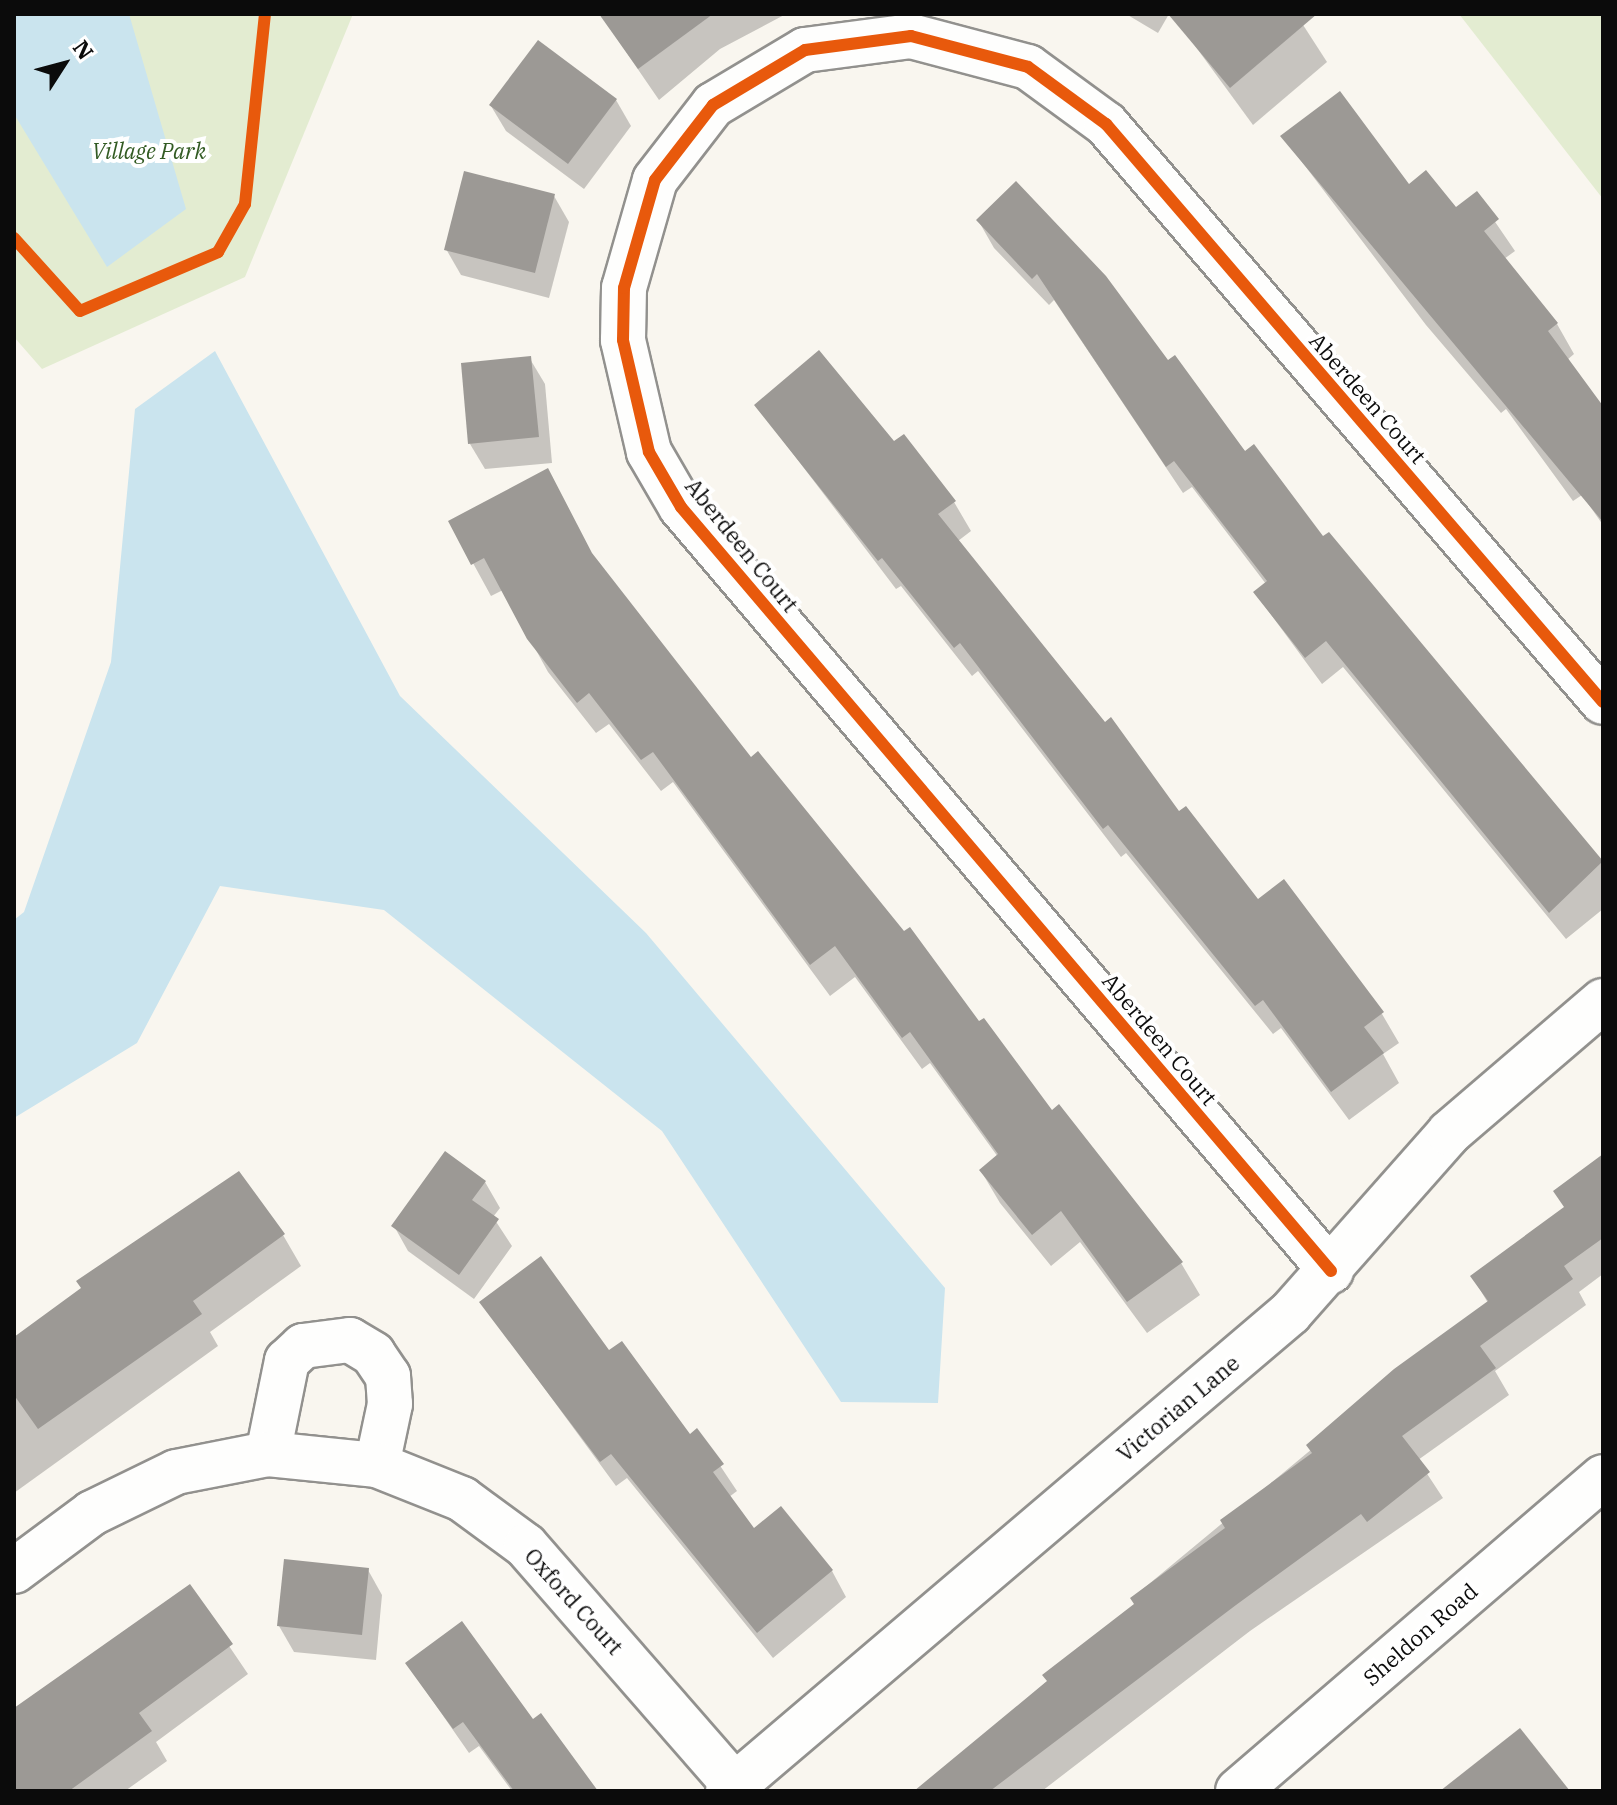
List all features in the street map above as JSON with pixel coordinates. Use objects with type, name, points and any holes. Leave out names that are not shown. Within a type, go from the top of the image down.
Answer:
[{"type":"street","name":"Aberdeen Court","points":[[1331,1271],[681,507],[649,452],[623,340],[624,288],[655,180],[713,105],[805,50],[911,36],[1028,67],[1106,124],[1603,702]]},
{"type":"street","name":"Victorian Lane","points":[[732,1788],[1331,1271],[1449,1133],[1603,1001]]},
{"type":"street","points":[[268,1454],[287,1361],[303,1346],[350,1340],[373,1354],[388,1376],[377,1465]]},
{"type":"street","name":"Oxford Court","points":[[14,1571],[127,1493],[176,1472],[268,1454],[377,1465],[462,1499],[526,1546],[732,1788]]},
{"type":"street","name":"Sheldon Road","points":[[1238,1791],[1603,1477]]},
{"type":"green space","name":"Village Park","points":[[14,14],[353,14],[245,277],[42,369],[14,337]]},
{"type":"green space","points":[[1459,14],[1603,14],[1603,199]]},
{"type":"water","points":[[14,14],[129,14],[186,209],[107,267],[14,114]]},
{"type":"water","points":[[215,351],[400,696],[646,933],[945,1288],[938,1403],[841,1402],[662,1131],[384,910],[220,886],[137,1043],[14,1118],[14,920],[24,912],[111,662],[135,409]]},
{"type":"building","points":[[599,14],[713,14],[638,69]]},
{"type":"building","points":[[1168,14],[1317,14],[1230,88]]},
{"type":"building","points":[[538,40],[617,99],[568,164],[489,105]]},
{"type":"building","points":[[1340,91],[1409,184],[1426,170],[1456,207],[1477,191],[1499,219],[1484,231],[1558,323],[1548,331],[1603,406],[1603,522],[1280,136]]},
{"type":"building","points":[[464,171],[555,194],[535,273],[444,250]]},
{"type":"building","points":[[1016,181],[1106,276],[1168,360],[1175,355],[1245,451],[1254,444],[1323,536],[1329,532],[1603,861],[1549,913],[1326,641],[1305,658],[1253,592],[1267,581],[1174,461],[1166,467],[1037,274],[1032,279],[976,220]]},
{"type":"building","points":[[819,350],[894,441],[904,434],[956,501],[938,514],[1105,722],[1111,717],[1179,811],[1186,806],[1258,899],[1284,879],[1384,1012],[1364,1027],[1384,1053],[1331,1092],[1263,1000],[1255,1006],[1108,825],[1103,829],[960,643],[954,648],[882,558],[878,561],[754,405]]},
{"type":"building","points":[[531,356],[539,437],[468,444],[461,363]]},
{"type":"building","points":[[548,468],[592,553],[751,757],[758,751],[904,931],[910,927],[979,1021],[984,1018],[1052,1110],[1059,1104],[1183,1262],[1127,1302],[1061,1211],[1032,1235],[979,1170],[998,1154],[910,1032],[902,1038],[835,946],[810,965],[653,752],[641,760],[589,693],[577,703],[527,639],[484,558],[471,565],[448,521]]},
{"type":"building","points":[[445,1151],[486,1181],[472,1200],[499,1219],[459,1275],[391,1226]]},
{"type":"building","points":[[1603,1154],[1603,1238],[1564,1266],[1573,1279],[1480,1346],[1496,1368],[1402,1436],[1430,1472],[1367,1522],[1361,1514],[990,1791],[914,1791],[1047,1681],[1042,1675],[1134,1604],[1130,1598],[1225,1528],[1220,1520],[1312,1453],[1306,1445],[1394,1369],[1488,1301],[1470,1276],[1564,1207],[1553,1191]]},
{"type":"building","points":[[239,1171],[285,1234],[193,1301],[202,1314],[38,1429],[14,1395],[14,1337],[81,1288],[76,1281]]},
{"type":"building","points":[[541,1256],[609,1350],[622,1341],[690,1434],[697,1428],[724,1464],[713,1472],[754,1528],[781,1506],[833,1570],[757,1633],[611,1454],[600,1462],[479,1302]]},
{"type":"building","points":[[284,1559],[369,1568],[362,1635],[277,1626]]},
{"type":"building","points":[[190,1584],[233,1644],[139,1713],[152,1731],[69,1791],[14,1791],[14,1708]]},
{"type":"building","points":[[462,1621],[533,1719],[541,1713],[598,1791],[514,1791],[463,1722],[453,1729],[405,1663]]},
{"type":"building","points":[[1520,1728],[1570,1791],[1440,1791]]},
{"type":"cycle path","points":[[14,238],[80,311],[218,252],[245,204],[265,14]]},
{"type":"cycle path","points":[[1331,1271],[681,507],[649,452],[623,340],[624,288],[655,180],[713,105],[805,50],[911,36],[1028,67],[1106,124],[1603,702]]}]
